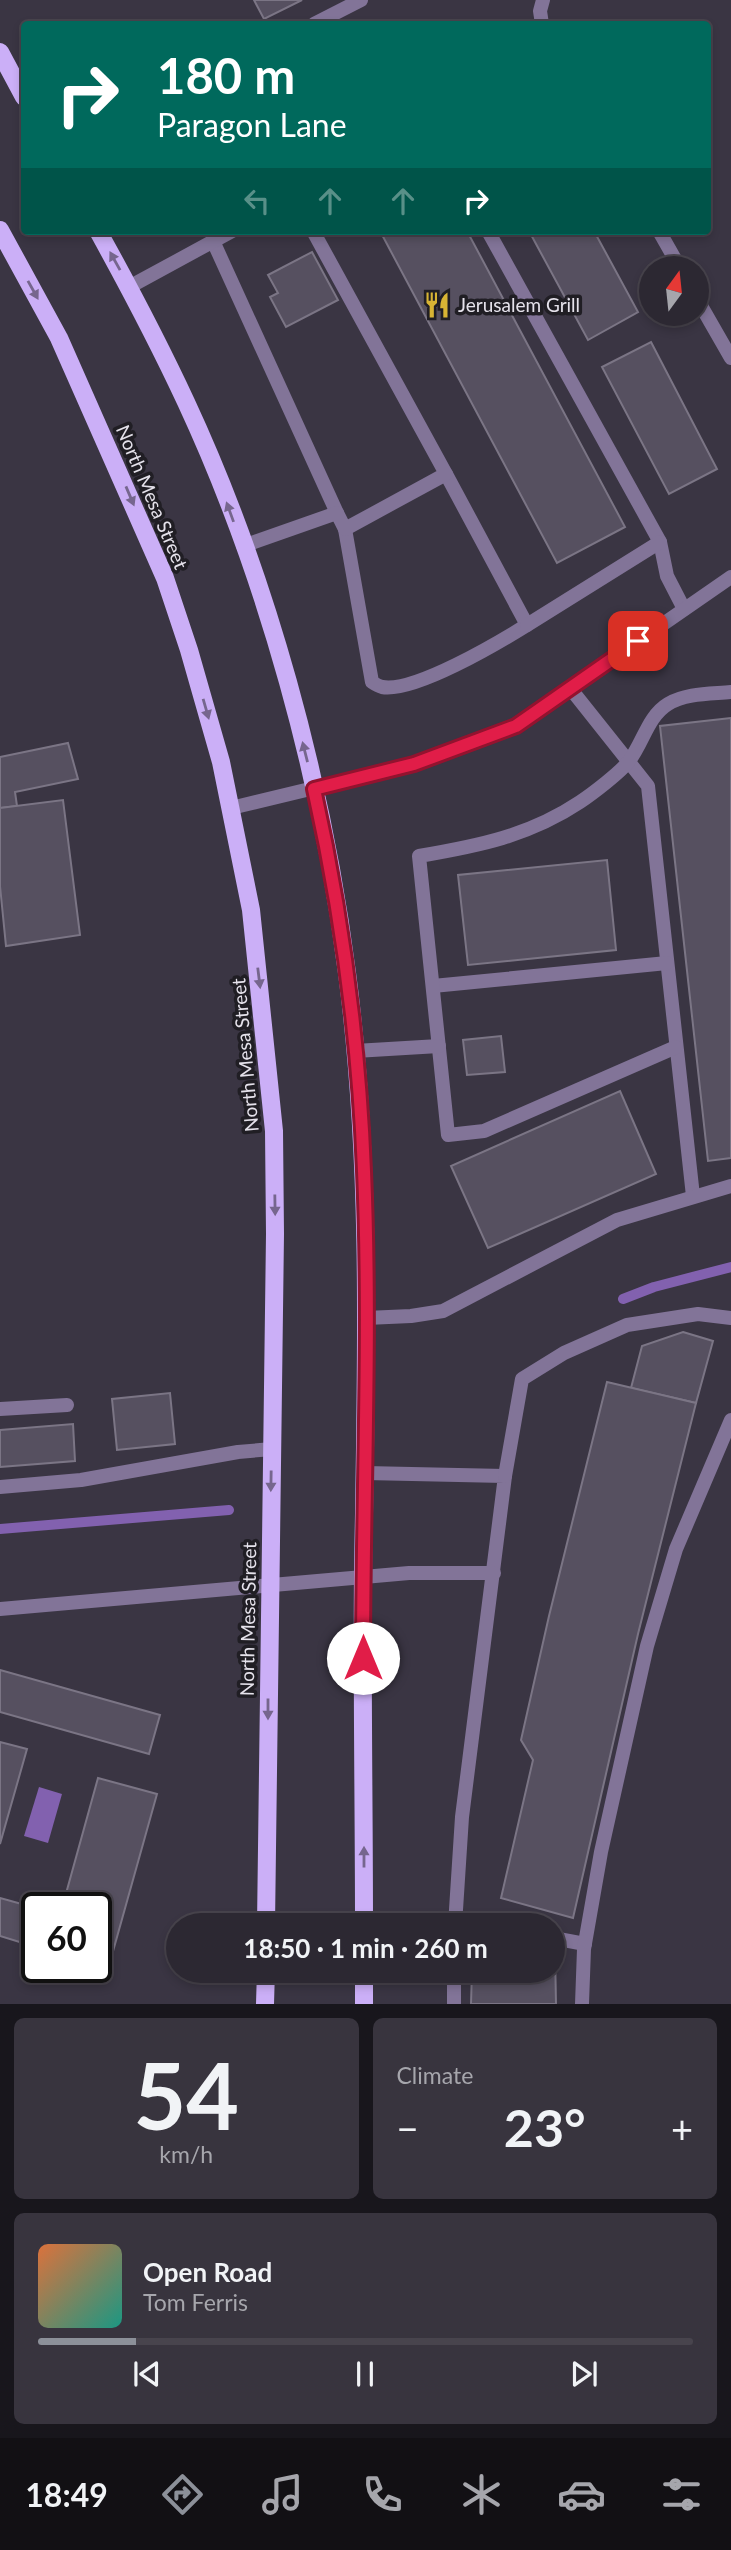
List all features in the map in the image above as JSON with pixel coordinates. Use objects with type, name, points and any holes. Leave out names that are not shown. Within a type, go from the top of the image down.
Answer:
[{"type":"main road","points":[[0,52],[21,91]]},
{"type":"main road","name":"North Mesa Street","points":[[0,230],[59,338],[165,578],[221,762],[251,910],[274,1131],[266,1913]]},
{"type":"main road","points":[[100,235],[187,403],[243,546],[292,696],[325,837],[347,971],[364,1170],[364,1913]]},
{"type":"main road","points":[[265,2004],[266,1983]]},
{"type":"main road","points":[[364,1983],[364,2004]]},
{"type":"street","points":[[320,21],[361,0]]},
{"type":"street","points":[[542,21],[540,11],[543,0]]},
{"type":"street","points":[[129,287],[224,235]]},
{"type":"street","points":[[315,235],[527,625]]},
{"type":"street","points":[[490,235],[660,542],[667,576],[684,609]]},
{"type":"street","points":[[661,235],[673,256]]},
{"type":"street","points":[[213,241],[345,529],[372,682],[382,687],[412,683],[465,661],[660,542]]},
{"type":"street","points":[[709,320],[731,358]]},
{"type":"street","points":[[345,529],[446,474]]},
{"type":"street","points":[[243,546],[337,513]]},
{"type":"street","points":[[231,808],[414,764],[516,726],[731,578]]},
{"type":"street","points":[[570,688],[648,786],[693,1196]]},
{"type":"street","points":[[676,1047],[484,1131],[448,1135],[419,856],[482,845],[534,828],[580,802],[629,761],[646,729],[666,705],[684,697],[731,692]]},
{"type":"street","points":[[433,986],[667,963]]},
{"type":"street","points":[[355,1051],[439,1046]]},
{"type":"street","points":[[366,1318],[443,1311],[617,1220],[731,1186]]},
{"type":"street","points":[[456,1913],[462,1817],[505,1476],[523,1379],[564,1353],[627,1325],[698,1314],[731,1318]]},
{"type":"street","points":[[0,1409],[67,1405]]},
{"type":"street","points":[[582,2004],[585,1944],[601,1852],[647,1646],[676,1549],[731,1420]]},
{"type":"street","points":[[0,1487],[81,1480],[238,1452],[272,1449]]},
{"type":"street","points":[[365,1473],[505,1476]]},
{"type":"street","points":[[0,1609],[409,1573],[494,1573]]},
{"type":"street","points":[[565,1940],[585,1944]]},
{"type":"street","points":[[454,1983],[454,2004]]},
{"type":"shaded area","points":[[39,1787],[62,1794],[48,1843],[24,1836]]},
{"type":"building","points":[[254,0],[302,0],[264,19]]},
{"type":"building","points":[[382,235],[469,235],[625,527],[557,563]]},
{"type":"building","points":[[531,235],[596,235],[638,312],[588,340]]},
{"type":"building","points":[[312,252],[338,300],[286,327],[270,297],[278,293],[268,275]]},
{"type":"building","points":[[651,342],[717,469],[669,494],[602,367]]},
{"type":"building","points":[[731,718],[731,1158],[708,1161],[660,726]]},
{"type":"building","points":[[68,743],[78,779],[15,792],[17,806],[0,808],[0,757]]},
{"type":"building","points":[[63,800],[80,935],[6,946],[0,886],[0,808]]},
{"type":"building","points":[[607,860],[616,950],[468,965],[458,875]]},
{"type":"building","points":[[501,1036],[505,1072],[467,1075],[463,1040]]},
{"type":"building","points":[[620,1091],[656,1174],[488,1248],[451,1166]]},
{"type":"building","points":[[683,1332],[713,1341],[696,1403],[631,1388],[642,1346]]},
{"type":"building","points":[[607,1382],[696,1403],[638,1634],[573,1918],[565,1916],[565,1913],[555,1913],[501,1898],[533,1760],[521,1740]]},
{"type":"building","points":[[170,1393],[175,1444],[117,1450],[112,1399]]},
{"type":"building","points":[[73,1424],[75,1461],[0,1467],[0,1430]]},
{"type":"building","points":[[0,1670],[160,1715],[149,1754],[0,1712]]},
{"type":"building","points":[[0,1742],[27,1749],[0,1844]]},
{"type":"building","points":[[98,1778],[157,1794],[112,1955],[112,1892],[66,1892]]},
{"type":"building","points":[[0,1898],[21,1904],[21,1942],[0,1936]]},
{"type":"building","points":[[472,1983],[556,1983],[556,2004],[471,2004]]},
{"type":"waterway","points":[[623,1299],[654,1287],[731,1267]]},
{"type":"waterway","points":[[0,1529],[229,1510]]},
{"type":"place","name":"Jerusalem Grill","points":[[437,305]]},
{"type":"route","points":[[363,1658],[366,1318],[364,1170],[347,971],[325,837],[314,789],[414,764],[516,726],[638,641]]}]
